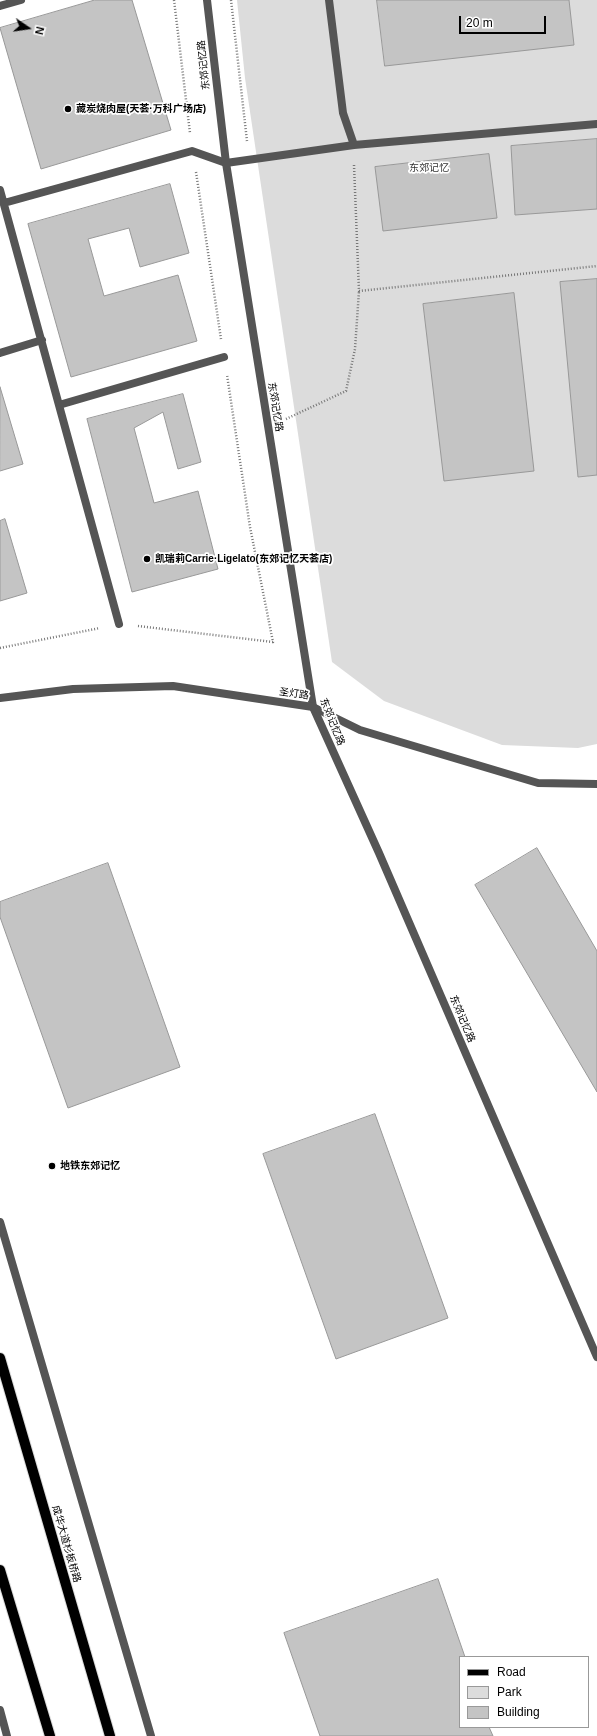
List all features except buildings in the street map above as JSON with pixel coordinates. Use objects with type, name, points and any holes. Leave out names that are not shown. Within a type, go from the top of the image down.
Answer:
[{"type":"main road","name":"成华大道杉板桥路","points":[[0,1358],[110,1736]]},
{"type":"main road","points":[[0,1570],[50,1736]]},
{"type":"street","points":[[0,6],[21,0]]},
{"type":"street","name":"东郊记忆路","points":[[207,0],[226,163],[313,707],[389,874],[597,1357]]},
{"type":"street","points":[[329,0],[343,113],[354,145]]},
{"type":"street","points":[[4,203],[192,151],[226,163],[354,145],[597,124]]},
{"type":"street","points":[[0,190],[119,624]]},
{"type":"street","points":[[0,353],[42,340]]},
{"type":"street","points":[[59,404],[224,358]]},
{"type":"street","name":"圣灯路","points":[[0,698],[73,689],[173,686],[313,707],[360,730],[538,783],[597,784]]},
{"type":"street","points":[[0,1222],[152,1736]]},
{"type":"street","points":[[0,1710],[7,1736]]},
{"type":"path","points":[[0,648],[119,624],[273,642],[250,527],[192,151],[174,0]]},
{"type":"path","points":[[231,0],[250,159]]},
{"type":"path","points":[[268,428],[346,391],[355,349],[359,291],[354,145]]},
{"type":"path","points":[[359,291],[597,266]]},
{"type":"green space","name":"东郊记忆","points":[[237,0],[597,0],[597,744],[578,748],[502,745],[384,701],[332,662],[245,78]]},
{"type":"place","name":"藏炭烧肉屋(天荟·万科广场店)","points":[[68,109]]},
{"type":"place","name":"凯瑞莉Carrie·Ligelato(东郊记忆天荟店)","points":[[147,559]]},
{"type":"place","name":"地铁东郊记忆","points":[[52,1166]]}]
